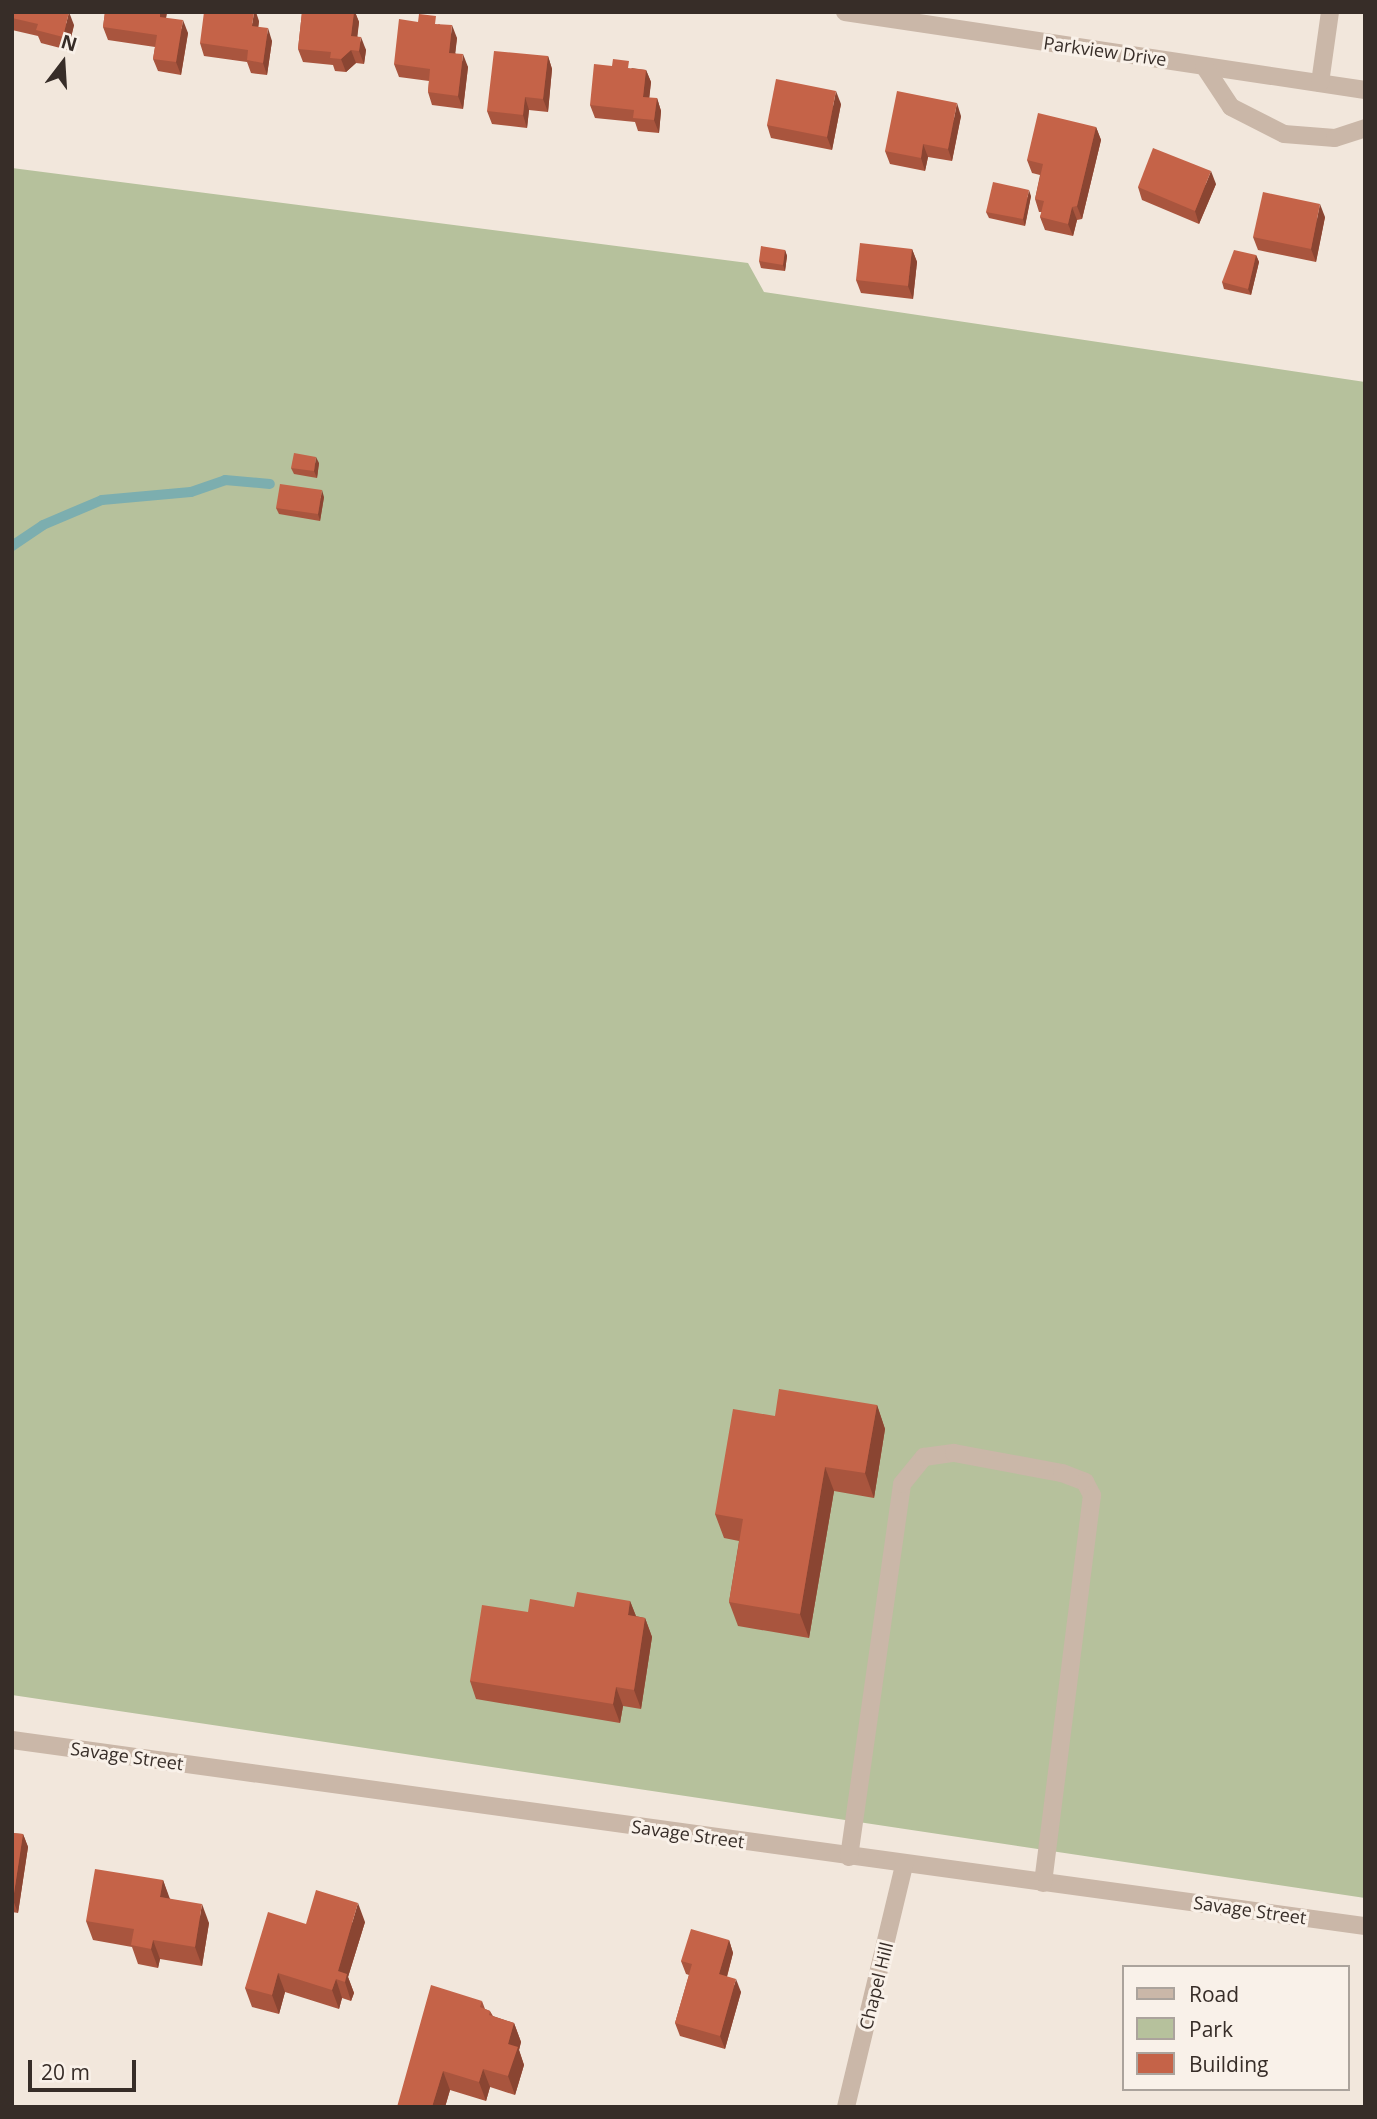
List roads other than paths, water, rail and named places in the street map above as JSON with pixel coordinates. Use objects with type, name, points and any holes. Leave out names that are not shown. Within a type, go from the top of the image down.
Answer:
[{"type":"street","name":"Parkview Drive","points":[[845,12],[1365,90]]},
{"type":"street","points":[[1320,83],[1330,12]]},
{"type":"street","points":[[1204,66],[1231,107],[1284,134],[1335,138],[1365,128]]},
{"type":"street","points":[[849,1857],[902,1485],[924,1457],[954,1453],[1062,1473],[1085,1482],[1092,1495],[1043,1883]]},
{"type":"street","name":"Savage Street","points":[[12,1740],[904,1865],[1365,1926]]},
{"type":"street","name":"Chapel Hill","points":[[846,2107],[904,1865]]},
{"type":"waterway","points":[[12,546],[43,525],[102,500],[191,492],[225,480],[270,484]]}]
